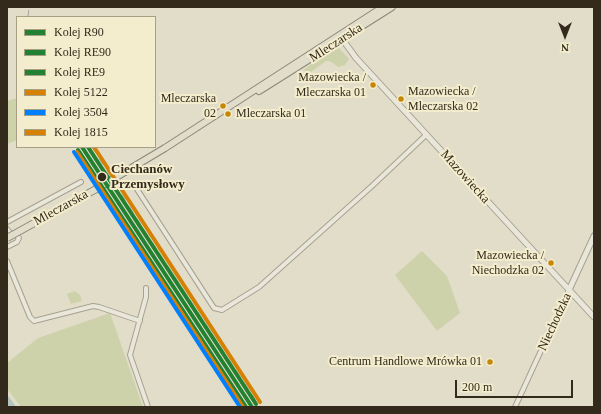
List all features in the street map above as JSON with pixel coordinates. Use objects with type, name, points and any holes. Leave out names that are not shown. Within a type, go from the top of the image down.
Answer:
[{"type":"main road","name":"Mleczarska","points":[[341,37],[383,7]]},
{"type":"main road","name":"Mleczarska","points":[[7,238],[107,183],[238,102],[277,74],[392,7]]},
{"type":"street","name":"Mazowiecka","points":[[341,37],[356,58],[594,317]]},
{"type":"street","points":[[133,183],[214,308],[222,310],[258,287],[372,186],[426,135]]},
{"type":"street","name":"Mleczarska","points":[[7,222],[81,182]]},
{"type":"street","points":[[7,229],[11,234],[16,235],[19,238],[17,242],[7,247]]},
{"type":"street","name":"Niechodzka","points":[[515,407],[594,236]]},
{"type":"street","points":[[7,261],[30,317],[34,320],[93,306],[140,321]]},
{"type":"street","points":[[146,288],[146,297],[130,356],[148,407]]},
{"type":"green space","points":[[338,47],[349,59],[345,65],[338,67],[330,61],[326,61],[311,72],[303,70]]},
{"type":"green space","points":[[16,98],[16,140],[7,144],[7,101]]},
{"type":"green space","points":[[422,251],[447,276],[460,313],[437,331],[395,275]]},
{"type":"green space","points":[[75,291],[80,295],[82,301],[71,304],[67,294]]},
{"type":"green space","points":[[110,313],[143,407],[21,407],[7,389],[7,363],[38,338]]},
{"type":"waterway","points":[[7,400],[12,407]]},
{"type":"railway","points":[[28,16],[29,7]]},
{"type":"railway","points":[[93,148],[144,230],[260,407]]},
{"type":"rail line","name":"R90","points":[[83,148],[252,407]]},
{"type":"rail line","name":"RE9","points":[[89,148],[256,404]]},
{"type":"rail line","name":"1815","points":[[95,148],[260,402]]},
{"type":"rail line","name":"RE90","points":[[78,150],[246,407]]},
{"type":"rail line","name":"3504","points":[[74,152],[240,407]]},
{"type":"rail line","name":"5122","points":[[77,152],[243,407]]},
{"type":"place","name":"Mazowiecka / Mleczarska 01","points":[[373,85]]},
{"type":"place","name":"Mazowiecka / Mleczarska 02","points":[[401,99]]},
{"type":"place","name":"Mleczarska 02","points":[[223,106]]},
{"type":"place","name":"Mleczarska 01","points":[[228,114]]},
{"type":"place","name":"Ciechanów Przemysłowy","points":[[102,177]]},
{"type":"place","name":"Mazowiecka / Niechodzka 02","points":[[551,263]]},
{"type":"place","name":"Centrum Handlowe Mrówka 01","points":[[490,362]]}]
